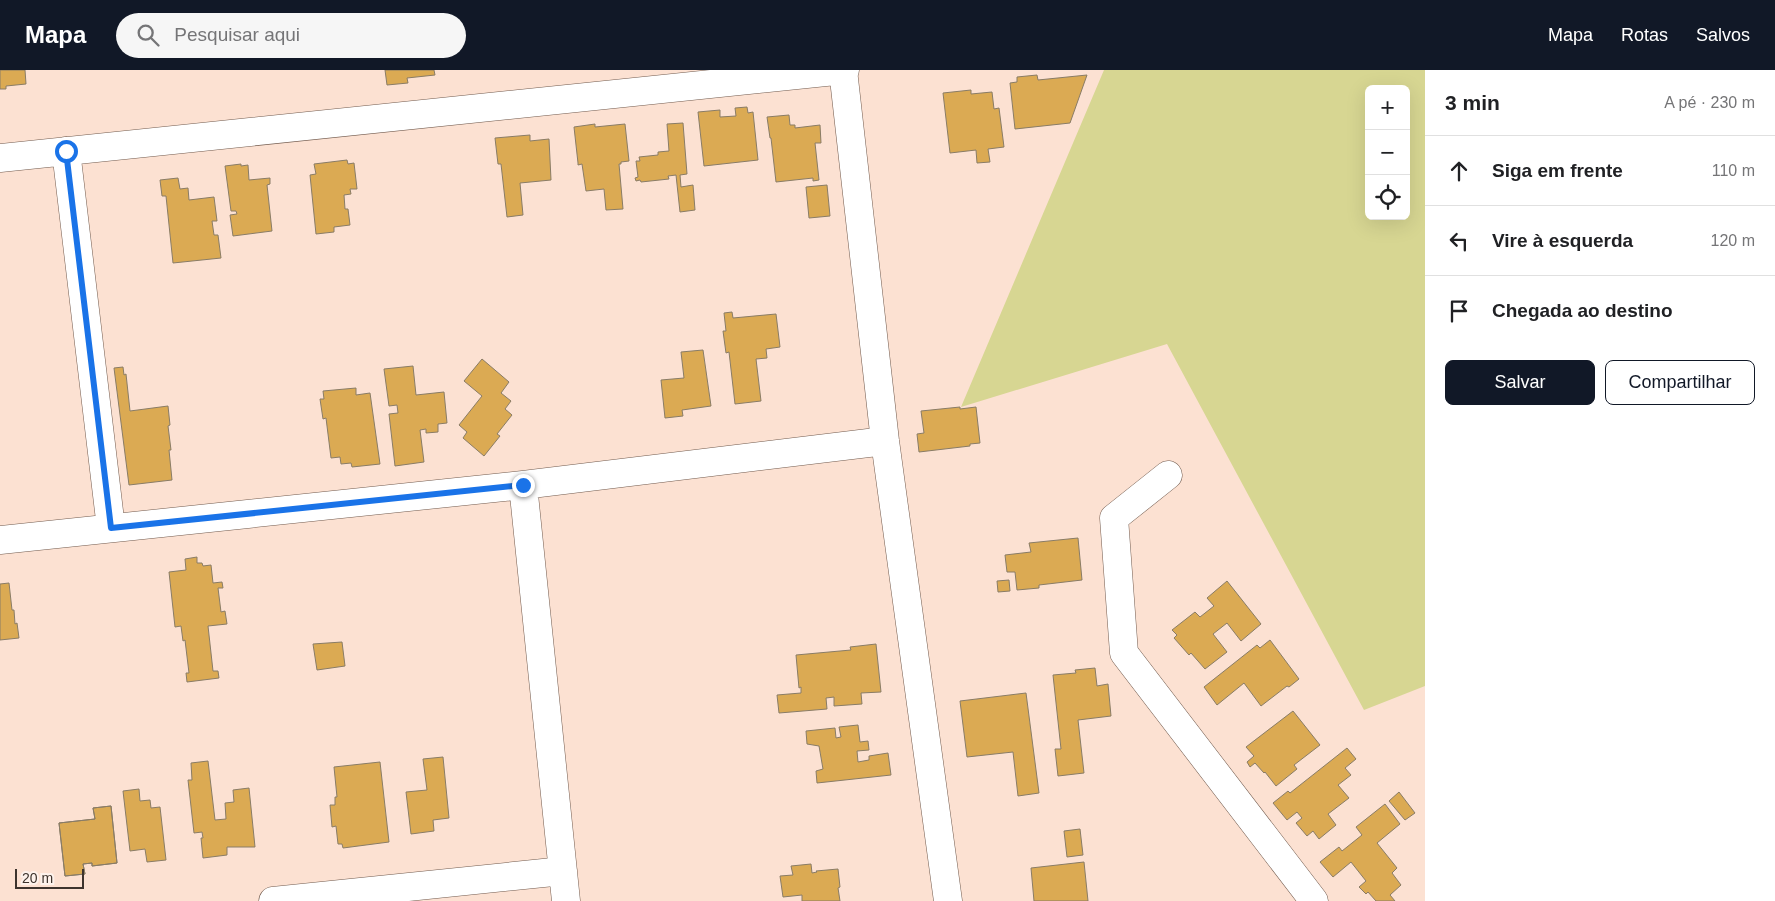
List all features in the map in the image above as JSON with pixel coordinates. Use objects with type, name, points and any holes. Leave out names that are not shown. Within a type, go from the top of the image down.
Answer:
[{"type":"street","points":[[0,158],[844,70],[886,441],[948,901]]},
{"type":"street","points":[[66,151],[111,528]]},
{"type":"street","points":[[0,540],[523,485],[886,441]]},
{"type":"street","points":[[1168,475],[1114,518],[1124,653],[1314,901]]},
{"type":"street","points":[[523,485],[566,901]]},
{"type":"street","points":[[273,901],[563,871]]},
{"type":"shaded area","points":[[1104,70],[1425,70],[1425,686],[1364,710],[1167,344],[961,407]]},
{"type":"building","points":[[0,70],[25,70],[26,84],[6,86],[6,89],[0,89]]},
{"type":"building","points":[[385,70],[434,70],[435,75],[407,78],[408,83],[387,85]]},
{"type":"building","points":[[1037,75],[1038,80],[1087,75],[1070,123],[1015,129],[1010,83],[1017,82],[1017,77]]},
{"type":"building","points":[[971,90],[971,94],[992,92],[994,109],[999,108],[1004,147],[988,149],[990,162],[977,163],[976,150],[950,153],[943,93]]},
{"type":"building","points":[[747,107],[748,113],[753,112],[758,160],[704,166],[698,112],[720,110],[720,117],[736,116],[735,108]]},
{"type":"building","points":[[789,115],[790,125],[795,125],[795,128],[820,125],[821,143],[815,143],[819,180],[813,181],[813,178],[776,182],[767,117]]},
{"type":"building","points":[[683,123],[687,174],[680,175],[681,187],[693,185],[695,210],[680,212],[676,175],[668,176],[669,179],[641,182],[640,180],[636,181],[635,178],[638,177],[636,161],[640,161],[639,157],[658,155],[658,152],[669,151],[667,124]]},
{"type":"building","points":[[595,124],[595,127],[625,124],[629,161],[619,164],[623,209],[606,210],[604,189],[586,191],[582,164],[578,165],[574,127]]},
{"type":"building","points":[[530,135],[530,141],[549,139],[551,180],[520,183],[523,215],[507,217],[501,164],[498,164],[495,138]]},
{"type":"building","points":[[347,160],[348,164],[354,163],[357,189],[350,189],[351,194],[344,195],[345,209],[348,209],[350,225],[334,227],[334,232],[316,234],[310,175],[316,174],[314,164]]},
{"type":"building","points":[[241,164],[241,166],[248,165],[249,180],[270,178],[270,184],[267,185],[272,231],[233,236],[230,215],[237,214],[236,211],[231,211],[225,166]]},
{"type":"building","points":[[178,178],[180,189],[188,188],[189,200],[214,197],[217,221],[212,221],[214,235],[218,235],[221,258],[173,263],[166,196],[162,196],[160,180]]},
{"type":"building","points":[[827,185],[830,216],[809,218],[806,187]]},
{"type":"building","points":[[732,312],[733,318],[776,314],[780,347],[766,349],[767,358],[756,359],[761,401],[735,404],[729,352],[726,353],[723,331],[726,331],[724,313]]},
{"type":"building","points":[[703,350],[711,406],[682,410],[683,416],[665,418],[661,380],[684,378],[681,352]]},
{"type":"building","points":[[482,359],[509,382],[501,393],[511,401],[505,409],[512,415],[497,434],[500,436],[484,456],[463,438],[467,432],[459,425],[482,396],[464,381]]},
{"type":"building","points":[[413,366],[416,395],[444,392],[447,423],[438,424],[438,432],[426,433],[426,429],[420,430],[424,462],[395,466],[389,414],[398,413],[397,405],[389,406],[384,369]]},
{"type":"building","points":[[123,367],[124,375],[126,374],[130,411],[168,406],[172,480],[129,485],[114,368]]},
{"type":"building","points":[[356,388],[356,395],[370,393],[380,464],[352,467],[351,463],[341,464],[340,457],[331,458],[326,418],[323,419],[320,399],[324,399],[323,391]]},
{"type":"building","points":[[960,407],[960,409],[976,407],[980,443],[970,444],[970,446],[919,452],[917,434],[924,433],[921,411]]},
{"type":"building","points":[[1078,538],[1082,580],[1039,585],[1039,588],[1017,590],[1015,572],[1007,572],[1005,555],[1031,552],[1029,543]]},
{"type":"building","points":[[197,557],[197,563],[202,563],[203,566],[211,565],[213,583],[222,582],[223,588],[218,588],[221,612],[225,611],[227,624],[208,626],[213,671],[218,671],[219,678],[187,682],[186,673],[189,673],[185,640],[183,641],[181,626],[175,627],[169,572],[186,570],[185,559]]},
{"type":"building","points":[[1009,580],[1010,591],[998,592],[997,581]]},
{"type":"building","points":[[1227,581],[1261,624],[1241,641],[1227,623],[1213,634],[1227,652],[1205,669],[1174,638],[1177,635],[1172,630],[1195,612],[1200,617],[1214,606],[1207,598]]},
{"type":"building","points":[[9,583],[12,610],[14,610],[19,638],[0,640],[0,584]]},
{"type":"building","points":[[1270,640],[1299,679],[1261,706],[1244,683],[1217,705],[1204,687],[1257,645],[1260,648]]},
{"type":"building","points":[[342,642],[345,666],[317,670],[313,644]]},
{"type":"building","points":[[876,644],[881,692],[861,693],[862,704],[834,706],[834,697],[826,698],[827,709],[779,713],[777,695],[801,693],[796,655],[851,650],[850,647]]},
{"type":"building","points":[[1095,668],[1097,686],[1108,684],[1111,716],[1078,720],[1084,773],[1058,776],[1055,749],[1061,749],[1053,675],[1076,673],[1075,670]]},
{"type":"building","points":[[1026,693],[1039,793],[1018,796],[1013,752],[967,757],[960,701]]},
{"type":"building","points":[[1293,711],[1320,745],[1294,765],[1297,769],[1276,786],[1255,763],[1250,767],[1247,762],[1254,756],[1246,747]]},
{"type":"building","points":[[858,725],[860,742],[868,741],[869,750],[857,751],[858,762],[869,760],[869,756],[888,753],[891,775],[817,783],[816,771],[823,769],[819,746],[807,744],[806,731],[835,728],[836,738],[841,737],[839,727]]},
{"type":"building","points":[[1347,748],[1356,759],[1345,768],[1351,775],[1338,785],[1349,798],[1328,814],[1336,825],[1319,839],[1313,831],[1307,836],[1296,823],[1302,818],[1297,812],[1287,820],[1273,803],[1288,791],[1290,793]]},
{"type":"building","points":[[443,757],[449,818],[433,820],[434,831],[411,834],[406,792],[427,790],[423,759]]},
{"type":"building","points":[[208,761],[215,820],[226,819],[225,803],[234,802],[233,790],[249,788],[255,847],[227,847],[227,855],[203,858],[202,832],[194,833],[188,780],[192,780],[191,763]]},
{"type":"building","points":[[380,762],[389,842],[343,848],[342,844],[338,844],[336,826],[332,827],[330,805],[335,805],[335,797],[337,797],[334,767]]},
{"type":"building","points":[[139,789],[140,801],[150,800],[151,808],[160,807],[166,860],[147,862],[145,849],[130,851],[123,791]]},
{"type":"building","points":[[1399,792],[1415,813],[1405,820],[1389,801]]},
{"type":"building","points":[[1385,804],[1400,824],[1377,843],[1397,868],[1392,873],[1401,885],[1390,895],[1395,901],[1376,901],[1368,892],[1366,894],[1359,887],[1366,881],[1351,862],[1333,877],[1320,862],[1339,847],[1342,851],[1362,835],[1356,827]]},
{"type":"building","points":[[111,806],[117,863],[92,866],[92,863],[83,864],[85,874],[65,876],[59,823],[95,819],[93,808]]},
{"type":"building","points":[[111,806],[117,863],[92,866],[92,863],[83,864],[85,874],[65,876],[59,823],[95,819],[93,808]]},
{"type":"building","points":[[1080,829],[1083,855],[1067,857],[1064,831]]},
{"type":"building","points":[[1084,862],[1088,901],[1034,901],[1031,868]]},
{"type":"building","points":[[811,864],[812,873],[838,869],[840,901],[802,901],[802,895],[783,897],[780,876],[793,875],[791,866]]},
{"type":"route","points":[[66,151],[111,528],[523,485]]}]
